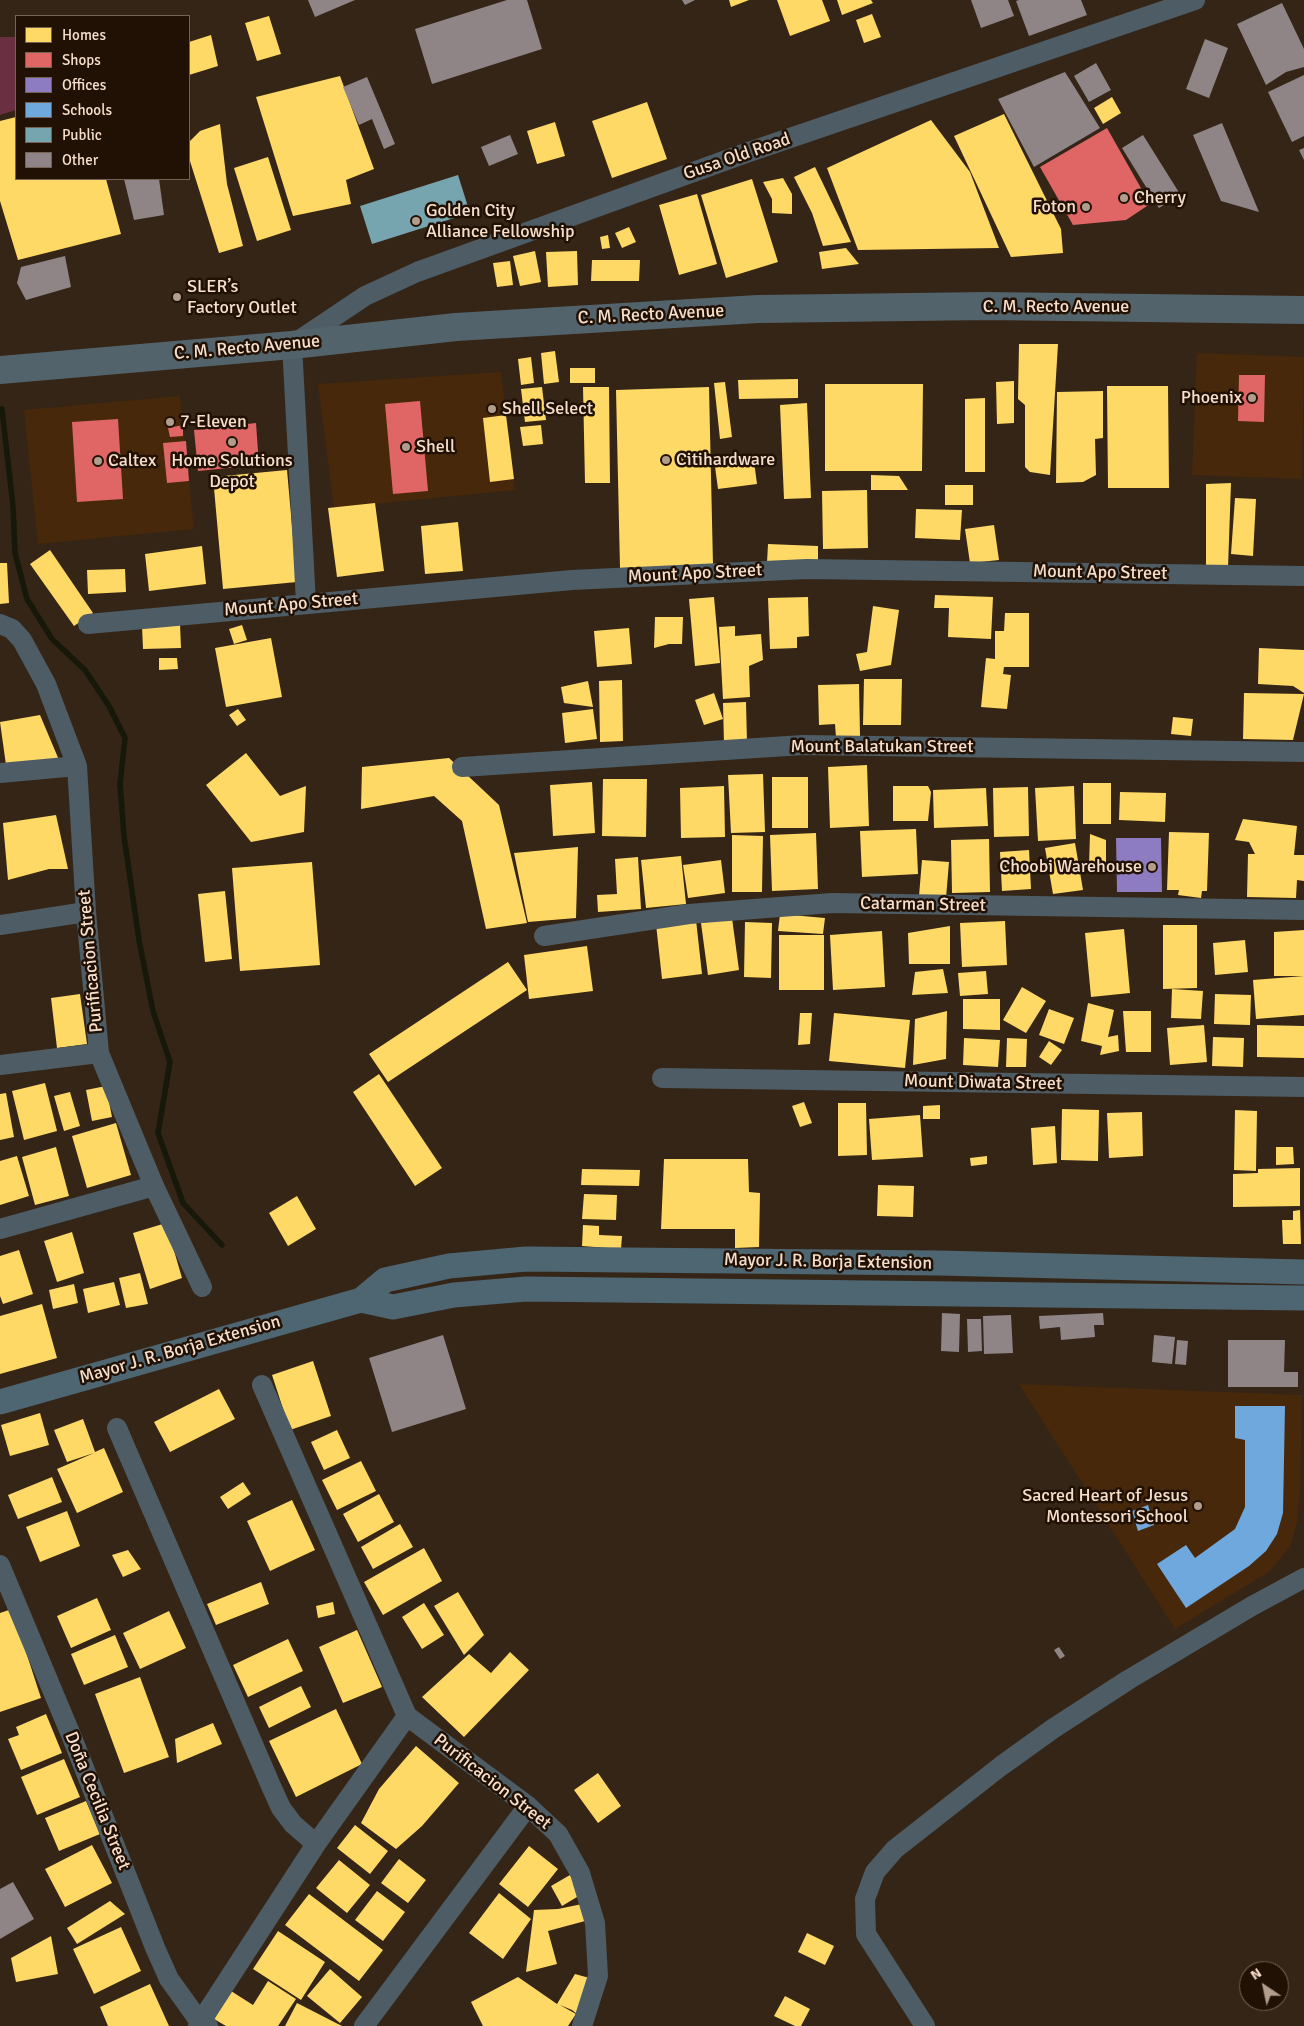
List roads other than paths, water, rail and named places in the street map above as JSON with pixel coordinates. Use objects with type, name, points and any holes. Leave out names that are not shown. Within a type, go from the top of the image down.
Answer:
[{"type":"highway","name":"C. M. Recto Avenue","points":[[0,370],[292,345],[456,327],[758,309],[987,306],[1304,310]]},
{"type":"main road","name":"Mayor J. R. Borja Extension","points":[[350,1303],[385,1280],[449,1266],[526,1259],[939,1263],[1304,1272]]},
{"type":"main road","points":[[696,1261],[696,1290]]},
{"type":"main road","points":[[939,1263],[941,1293]]},
{"type":"main road","name":"Mayor J. R. Borja Extension","points":[[0,1402],[312,1312],[350,1303],[393,1308],[454,1295],[526,1289],[1304,1298]]},
{"type":"street","name":"Gusa Old Road","points":[[292,345],[365,296],[426,268],[746,153],[1195,0]]},
{"type":"street","points":[[292,345],[306,603]]},
{"type":"street","name":"Mount Apo Street","points":[[88,624],[572,580],[807,569],[1304,576]]},
{"type":"street","name":"Purificacion Street","points":[[6,626],[22,640],[46,684],[77,766],[86,912],[99,1053],[154,1186],[202,1286]]},
{"type":"street","name":"Mount Balatukan Street","points":[[462,767],[803,745],[1304,752]]},
{"type":"street","points":[[0,773],[77,766]]},
{"type":"street","name":"Catarman Street","points":[[544,936],[689,914],[832,904],[1304,910]]},
{"type":"street","points":[[0,925],[86,912]]},
{"type":"street","points":[[0,1065],[99,1053]]},
{"type":"street","name":"Mount Diwata Street","points":[[662,1078],[1304,1087]]},
{"type":"street","points":[[0,1229],[154,1186]]},
{"type":"street","points":[[202,2025],[316,1844],[407,1716],[262,1385]]},
{"type":"street","points":[[117,1428],[270,1786],[281,1808],[293,1824],[316,1844]]},
{"type":"street","name":"Doña Cecilia Street","points":[[0,1565],[71,1735],[156,1950],[169,1979],[202,2025]]},
{"type":"street","points":[[925,2026],[866,1934],[865,1899],[875,1872],[895,1849],[1001,1766],[1054,1728],[1128,1680],[1252,1606],[1304,1578]]},
{"type":"street","name":"Purificacion Street","points":[[407,1716],[528,1806],[558,1834],[580,1874],[595,1923],[598,1976],[582,2026]]},
{"type":"street","points":[[364,2026],[528,1806]]},
{"type":"waterway","points":[[2,409],[13,506],[15,553],[27,599],[52,639],[85,670],[109,706],[125,738],[120,784],[124,836],[139,940],[153,1011],[170,1062],[158,1133],[183,1203],[222,1245]]},
{"type":"place","name":"Cherry","points":[[1124,198]]},
{"type":"place","name":"Foton","points":[[1086,207]]},
{"type":"place","name":"Golden City Alliance Fellowship","points":[[416,221]]},
{"type":"place","name":"SLER’s Factory Outlet","points":[[177,297]]},
{"type":"place","name":"Phoenix","points":[[1252,398]]},
{"type":"place","name":"Shell Select","points":[[492,409]]},
{"type":"place","name":"7-Eleven","points":[[170,422]]},
{"type":"place","name":"Home Solutions Depot","points":[[232,442]]},
{"type":"place","name":"Shell","points":[[406,447]]},
{"type":"place","name":"Citihardware","points":[[666,460]]},
{"type":"place","name":"Caltex","points":[[98,461]]},
{"type":"place","name":"Choobi Warehouse","points":[[1152,867]]},
{"type":"place","name":"Sacred Heart of Jesus Montessori School","points":[[1198,1506]]}]
